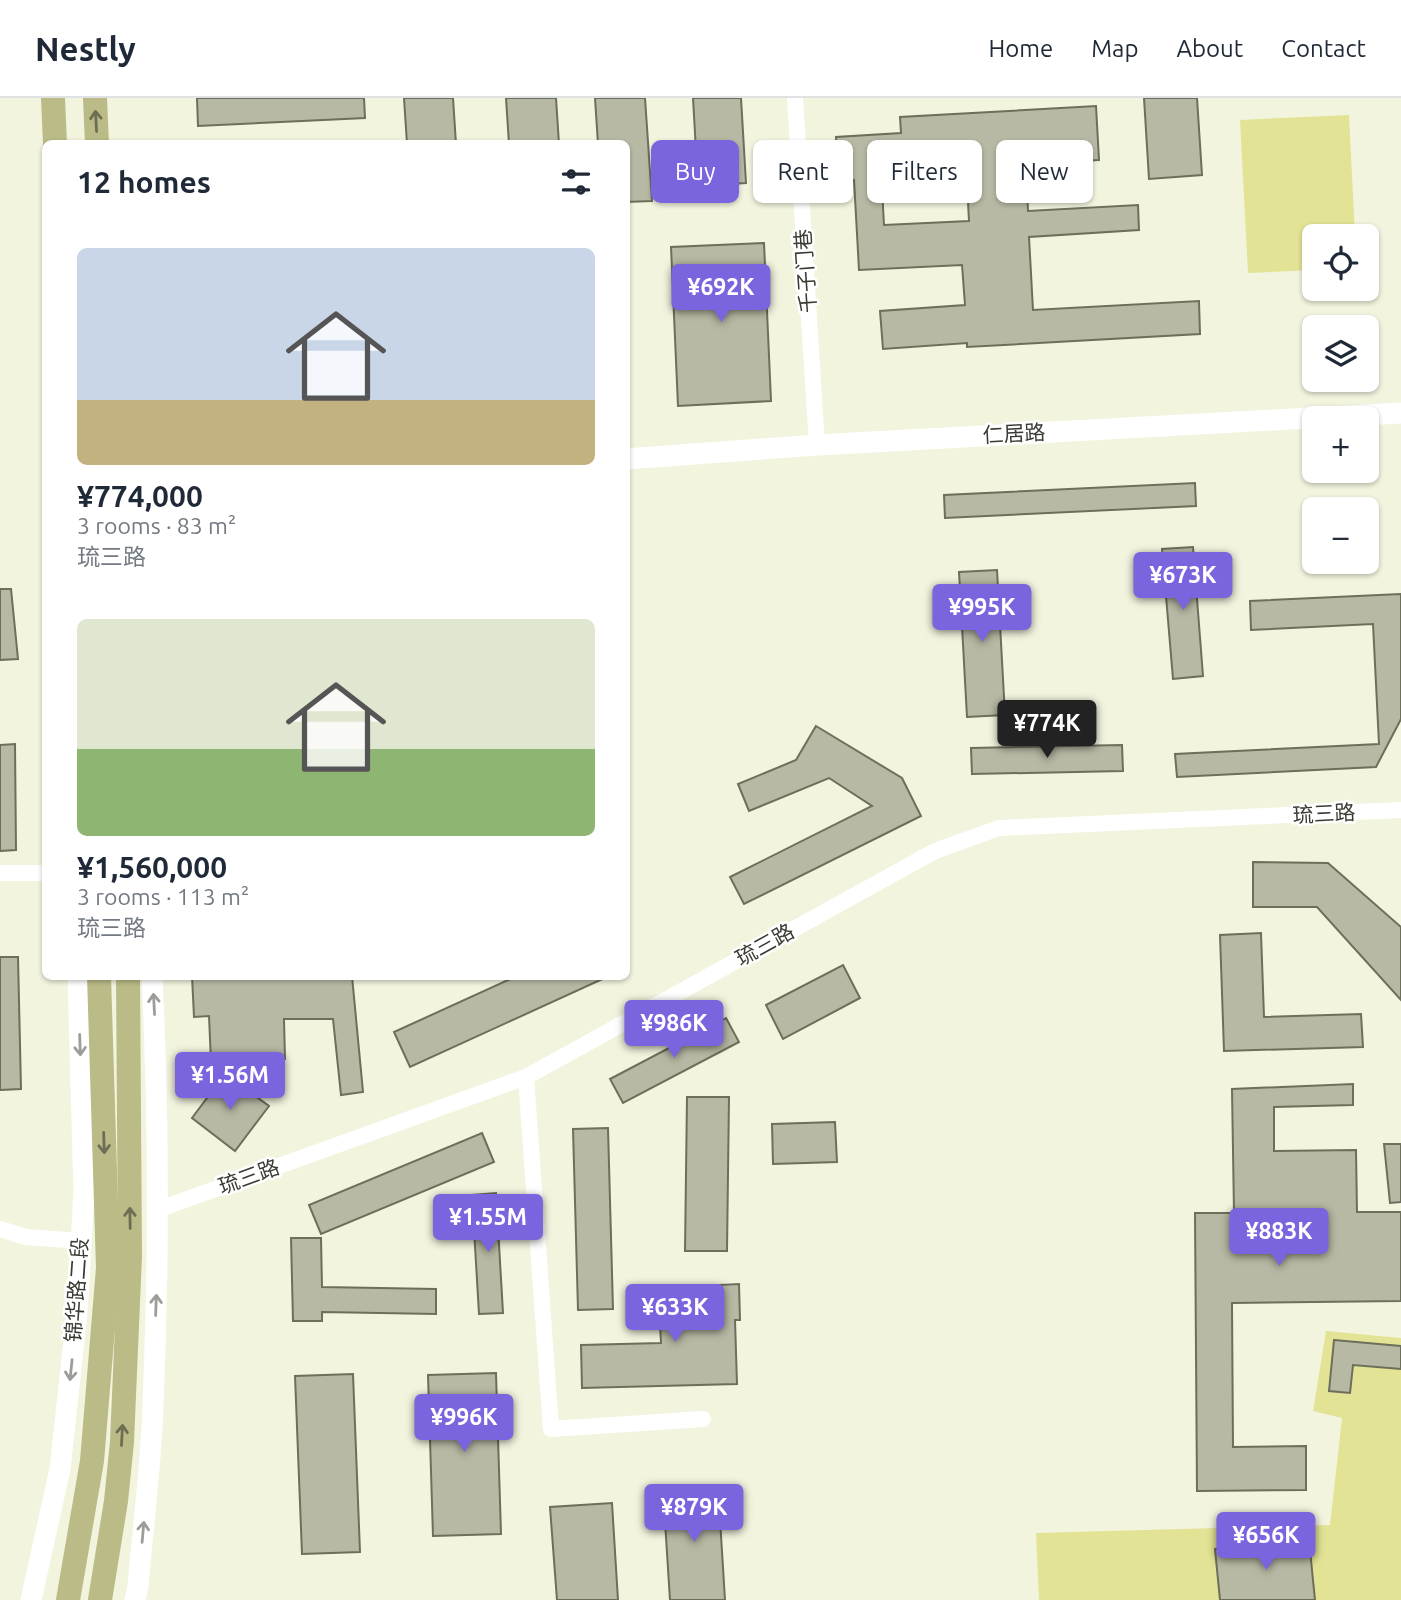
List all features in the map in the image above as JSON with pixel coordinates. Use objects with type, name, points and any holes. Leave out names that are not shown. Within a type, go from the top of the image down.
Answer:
[{"type":"main road","points":[[53,98],[55,140]]},
{"type":"main road","points":[[95,98],[97,140]]},
{"type":"main road","name":"仁居路","points":[[630,459],[817,445],[1401,413]]},
{"type":"main road","name":"锦华路二段","points":[[31,1600],[60,1469],[77,1313],[84,1192],[78,980]]},
{"type":"main road","name":"锦华路二段","points":[[68,1600],[92,1461],[108,1268],[99,980]]},
{"type":"main road","points":[[100,1600],[117,1501],[130,1256],[128,980]]},
{"type":"main road","points":[[135,1600],[153,1409],[158,1210],[152,980]]},
{"type":"street","name":"千子门巷","points":[[795,98],[817,445]]},
{"type":"street","name":"琉三路","points":[[158,1210],[526,1077],[935,851],[999,828],[1401,810]]},
{"type":"street","points":[[0,873],[42,873]]},
{"type":"street","points":[[526,1077],[551,1429],[703,1419]]},
{"type":"street","points":[[0,1229],[26,1237],[81,1241]]},
{"type":"green space","points":[[1349,115],[1354,224],[1302,224],[1302,271],[1248,273],[1240,120]]},
{"type":"green space","points":[[1326,1331],[1401,1338],[1401,1600],[1039,1600],[1036,1533],[1330,1525],[1342,1418],[1313,1411]]},
{"type":"building","points":[[197,98],[364,98],[365,118],[198,126]]},
{"type":"building","points":[[404,98],[453,98],[456,140],[407,140]]},
{"type":"building","points":[[506,98],[556,98],[559,140],[509,140]]},
{"type":"building","points":[[595,98],[645,98],[651,201],[630,202],[630,140],[598,140]]},
{"type":"building","points":[[693,98],[741,98],[746,183],[739,183],[739,140],[695,140]]},
{"type":"building","points":[[1144,98],[1197,98],[1202,175],[1149,179]]},
{"type":"building","points":[[1096,106],[1099,160],[1093,160],[1093,140],[996,140],[996,203],[1028,203],[1028,211],[1138,205],[1139,230],[1029,237],[1033,310],[1199,301],[1200,334],[883,349],[880,311],[965,305],[962,265],[859,270],[853,140],[836,140],[836,137],[901,133],[900,117]]},
{"type":"building","points":[[764,243],[771,401],[678,406],[671,247]]},
{"type":"building","points":[[1195,483],[1196,506],[945,518],[944,495]]},
{"type":"building","points":[[1193,547],[1203,676],[1173,679],[1162,549]]},
{"type":"building","points":[[997,570],[1005,715],[967,717],[959,572]]},
{"type":"building","points":[[0,589],[11,589],[18,659],[0,660]]},
{"type":"building","points":[[1401,594],[1401,719],[1376,767],[1177,777],[1175,754],[1379,744],[1373,624],[1251,630],[1250,601]]},
{"type":"building","points":[[816,726],[902,778],[921,816],[744,904],[730,877],[872,806],[829,778],[749,811],[738,784],[796,760]]},
{"type":"building","points":[[15,744],[16,850],[0,851],[0,745]]},
{"type":"building","points":[[1122,745],[1123,771],[972,774],[971,748]]},
{"type":"building","points":[[1253,862],[1328,863],[1401,927],[1401,1000],[1317,907],[1253,907]]},
{"type":"building","points":[[1261,933],[1264,1017],[1361,1014],[1363,1047],[1224,1051],[1220,935]]},
{"type":"building","points":[[0,957],[18,957],[21,1089],[0,1090]]},
{"type":"building","points":[[843,965],[860,998],[783,1039],[766,1005]]},
{"type":"building","points":[[192,980],[352,980],[363,1092],[341,1095],[333,1019],[284,1019],[285,1059],[211,1062],[209,1016],[194,1017]]},
{"type":"building","points":[[508,980],[600,980],[410,1067],[394,1032]]},
{"type":"building","points":[[726,1018],[739,1042],[623,1103],[610,1079]]},
{"type":"building","points":[[225,1074],[269,1106],[235,1151],[192,1118]]},
{"type":"building","points":[[1353,1084],[1353,1105],[1274,1107],[1274,1151],[1356,1150],[1357,1212],[1401,1212],[1401,1301],[1232,1303],[1233,1447],[1306,1446],[1306,1490],[1197,1491],[1195,1213],[1234,1213],[1232,1089]]},
{"type":"building","points":[[687,1097],[729,1097],[727,1251],[685,1251]]},
{"type":"building","points":[[835,1122],[837,1162],[773,1164],[772,1124]]},
{"type":"building","points":[[608,1128],[613,1309],[578,1310],[573,1129]]},
{"type":"building","points":[[482,1133],[494,1162],[321,1234],[309,1205]]},
{"type":"building","points":[[1384,1144],[1401,1144],[1401,1202],[1390,1203]]},
{"type":"building","points":[[496,1193],[503,1313],[479,1314],[472,1195]]},
{"type":"building","points":[[291,1238],[321,1238],[322,1287],[436,1289],[436,1314],[322,1312],[322,1321],[293,1321]]},
{"type":"building","points":[[739,1284],[740,1320],[735,1320],[737,1384],[582,1388],[581,1345],[661,1343],[658,1288]]},
{"type":"building","points":[[1334,1340],[1401,1346],[1401,1369],[1353,1365],[1350,1393],[1329,1391]]},
{"type":"building","points":[[496,1373],[501,1534],[433,1536],[428,1375]]},
{"type":"building","points":[[353,1374],[360,1552],[302,1554],[295,1376]]},
{"type":"building","points":[[718,1487],[725,1600],[670,1600],[663,1490]]},
{"type":"building","points":[[612,1503],[618,1600],[557,1600],[550,1507]]},
{"type":"building","points":[[1309,1540],[1315,1600],[1220,1600],[1215,1549]]}]
